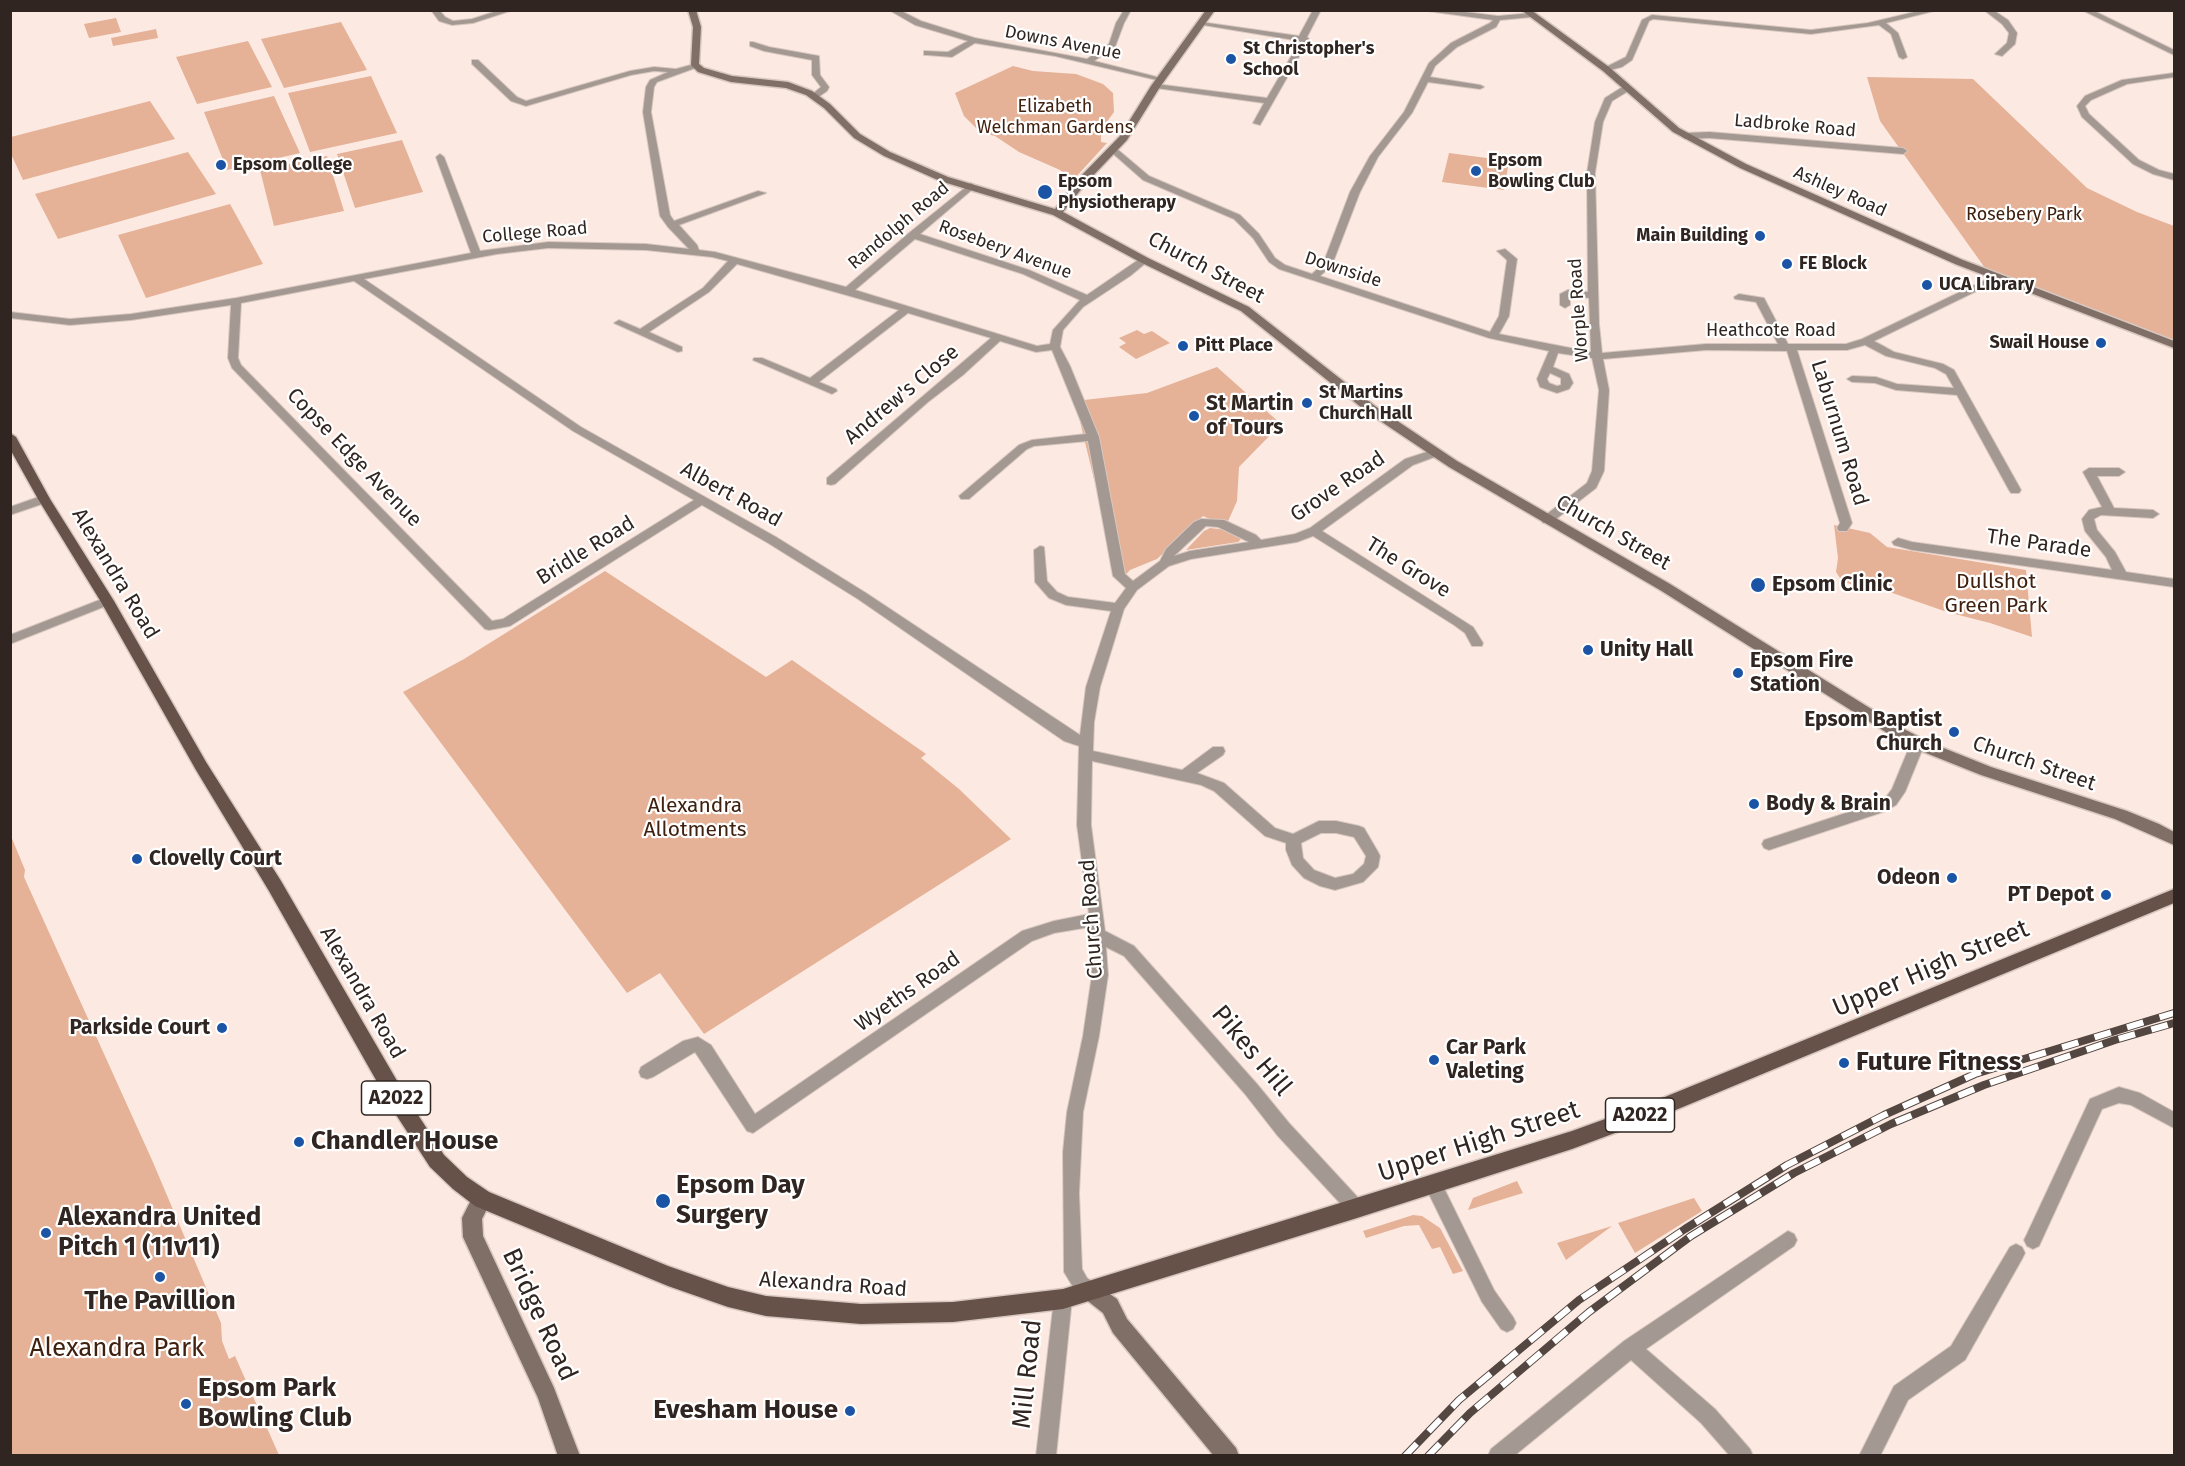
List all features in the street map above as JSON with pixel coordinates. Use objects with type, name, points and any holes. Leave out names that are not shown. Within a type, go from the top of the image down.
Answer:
[{"type":"main road","points":[[692,10],[697,27],[695,65]]},
{"type":"main road","points":[[1057,213],[1083,180],[1114,151],[1159,82],[1211,10]]},
{"type":"main road","name":"Ashley Road","points":[[1528,13],[1606,69],[1657,116],[1685,136],[1806,196],[1959,262],[2175,345]]},
{"type":"main road","name":"Church Street","points":[[695,65],[719,77],[788,85],[814,96],[849,129],[869,144],[914,168],[1057,213],[1254,315],[1364,404],[1436,453],[1665,587],[1918,743],[1986,771],[2153,828],[2175,839]]},
{"type":"main road","name":"Alexandra Road","points":[[10,437],[44,499],[107,601],[400,1104],[437,1161],[460,1184],[482,1198],[668,1276],[728,1297],[766,1305],[861,1314],[918,1314],[1063,1299],[1091,1291]]},
{"type":"main road","name":"Upper High Street","points":[[1091,1291],[1572,1140],[1659,1108],[2175,897]]},
{"type":"main road","name":"Bridge Road","points":[[482,1198],[472,1218],[473,1237],[547,1395],[569,1455]]},
{"type":"main road","name":"Church Road","points":[[1091,1291],[1110,1306],[1120,1326],[1228,1455]]},
{"type":"street","points":[[434,10],[442,19],[452,23],[473,21],[510,10]]},
{"type":"street","name":"Downs Avenue","points":[[892,10],[918,23],[974,40],[1089,62],[1159,82],[1269,101]]},
{"type":"street","points":[[1089,62],[1112,45],[1120,23],[1128,10]]},
{"type":"street","points":[[1302,37],[1317,10]]},
{"type":"street","points":[[1423,10],[1498,18],[1528,13]]},
{"type":"street","points":[[1606,69],[1619,65],[1629,58],[1646,20],[1653,13],[1800,31],[1824,31],[1881,23],[1935,10]]},
{"type":"street","points":[[1987,10],[2005,22],[2013,33],[2010,44],[1999,54]]},
{"type":"street","points":[[2085,10],[2175,53]]},
{"type":"street","points":[[1313,278],[1327,265],[1355,192],[1374,156],[1408,113],[1432,65],[1442,54],[1492,26],[1498,18]]},
{"type":"street","points":[[1881,23],[1894,33],[1902,57]]},
{"type":"street","points":[[1202,24],[1302,37]]},
{"type":"street","points":[[1257,123],[1305,39],[1302,37]]},
{"type":"street","points":[[927,53],[950,55],[974,40]]},
{"type":"street","points":[[753,44],[767,49],[816,58],[816,75],[825,87],[823,92],[814,96]]},
{"type":"street","points":[[475,62],[514,99],[526,104],[630,72],[654,69],[677,70]]},
{"type":"street","points":[[694,251],[694,247],[664,216],[647,111],[651,83],[658,77],[695,65]]},
{"type":"street","points":[[2175,75],[2125,82],[2088,98],[2081,106],[2085,115],[2136,162],[2156,172],[2175,177]]},
{"type":"street","points":[[1425,79],[1480,87]]},
{"type":"street","name":"Worple Road","points":[[1547,520],[1596,480],[1604,390],[1595,339],[1591,177],[1599,123],[1608,100],[1627,88]]},
{"type":"street","name":"Ladbroke Road","points":[[1685,136],[1709,135],[1903,151]]},
{"type":"street","name":"Downside","points":[[1114,151],[1146,178],[1237,217],[1257,236],[1276,263],[1313,278],[1493,336],[1554,350],[1597,356]]},
{"type":"street","points":[[440,157],[476,254]]},
{"type":"street","name":"Randolph Road","points":[[848,291],[971,186]]},
{"type":"street","points":[[671,225],[761,193]]},
{"type":"street","name":"Rosebery Avenue","points":[[912,235],[1017,269],[1087,299]]},
{"type":"street","name":"College Road","points":[[10,315],[40,320],[103,320],[166,313],[476,254],[578,244],[694,251],[848,291],[1036,349],[1055,348]]},
{"type":"street","points":[[1493,336],[1504,316],[1512,259],[1502,250]]},
{"type":"street","points":[[642,332],[706,290],[735,260]]},
{"type":"street","points":[[1132,587],[1119,576],[1094,437],[1065,366],[1055,348],[1058,330],[1087,299],[1127,274],[1144,260]]},
{"type":"street","name":"Albert Road","points":[[356,278],[577,429],[810,563],[1087,749],[1204,780],[1219,787],[1270,832],[1294,840]]},
{"type":"street","name":"Heathcote Road","points":[[1597,356],[1706,347],[1847,347],[1988,282],[2002,278]]},
{"type":"street","points":[[1565,305],[1565,294],[1568,293],[1593,296]]},
{"type":"street","points":[[1739,297],[1760,300],[1788,348]]},
{"type":"street","name":"Copse Edge Avenue","points":[[236,301],[233,357],[236,366],[489,626]]},
{"type":"street","points":[[812,382],[906,309]]},
{"type":"street","points":[[619,323],[678,349]]},
{"type":"street","name":"Andrew's Close","points":[[831,481],[998,337]]},
{"type":"street","points":[[1595,339],[1606,346],[1637,352]]},
{"type":"street","points":[[1866,340],[1895,355],[1945,368],[1954,376],[2015,490]]},
{"type":"street","name":"Laburnum Road","points":[[1788,348],[1846,522],[1842,528]]},
{"type":"street","points":[[1547,368],[1554,350]]},
{"type":"street","points":[[758,360],[832,391]]},
{"type":"street","points":[[1852,379],[1876,380],[1896,387],[1962,392]]},
{"type":"street","points":[[965,496],[1023,447],[1032,443],[1094,437]]},
{"type":"street","name":"Grove Road","points":[[1132,587],[1165,562],[1190,555],[1297,538],[1314,531],[1409,462],[1436,453]]},
{"type":"street","points":[[2110,511],[2089,472],[2119,472]]},
{"type":"street","points":[[10,511],[44,499]]},
{"type":"street","name":"Bridle Road","points":[[489,626],[506,623],[524,613],[701,501]]},
{"type":"street","points":[[2121,575],[2111,555],[2091,531],[2088,519],[2092,513],[2110,511],[2153,514]]},
{"type":"street","name":"Grove Road","points":[[1165,562],[1170,552],[1204,522],[1220,523],[1252,538],[1259,545]]},
{"type":"street","name":"The Grove","points":[[1314,531],[1458,622],[1469,630],[1477,642]]},
{"type":"street","name":"The Parade","points":[[1898,542],[1912,546],[2175,583]]},
{"type":"street","points":[[1040,550],[1041,582],[1053,595],[1066,601],[1118,608]]},
{"type":"street","name":"Church Road","points":[[1091,1291],[1081,1284],[1074,1272],[1070,1183],[1075,1112],[1091,1036],[1100,975],[1098,927],[1084,825],[1087,722],[1093,687],[1118,608],[1132,587]]},
{"type":"street","points":[[10,640],[107,601]]},
{"type":"street","points":[[1769,844],[1878,808],[1891,801],[1898,792],[1918,743]]},
{"type":"street","points":[[1185,775],[1218,751]]},
{"type":"street","points":[[1319,827],[1336,827],[1359,832],[1373,856],[1371,867],[1358,878],[1348,882],[1335,884],[1320,880],[1309,874],[1297,861],[1293,850],[1294,840],[1319,827]]},
{"type":"street","name":"Wyeths Road","points":[[647,1072],[689,1046],[698,1044],[705,1050],[753,1125],[1028,936],[1054,927],[1098,927]]},
{"type":"street","name":"Pikes Hill","points":[[1098,927],[1129,951],[1251,1089],[1283,1129],[1357,1209]]},
{"type":"street","points":[[2033,1240],[2096,1104],[2119,1095],[2134,1098],[2175,1120]]},
{"type":"street","points":[[1433,1184],[1488,1296],[1507,1323]]},
{"type":"street","points":[[1498,1455],[1631,1348],[1788,1240]]},
{"type":"street","points":[[1869,1455],[1900,1393],[1958,1353],[2016,1253]]},
{"type":"street","name":"Mill Road","points":[[1046,1455],[1063,1299]]},
{"type":"street","points":[[1631,1348],[1708,1416],[1743,1455]]},
{"type":"green space","points":[[116,18],[121,32],[89,38],[84,24]]},
{"type":"green space","points":[[341,22],[367,70],[284,88],[261,39]]},
{"type":"green space","points":[[156,29],[158,38],[113,46],[111,38]]},
{"type":"green space","points":[[248,41],[272,87],[197,104],[176,57]]},
{"type":"green space","name":"Elizabeth Welchman Gardens","points":[[1013,66],[1033,71],[1076,74],[1103,84],[1113,93],[1114,112],[1101,130],[1101,142],[1107,143],[1075,178],[1070,178],[1060,170],[1019,152],[995,136],[980,132],[964,116],[955,93]]},
{"type":"green space","points":[[371,76],[397,133],[310,152],[288,93]]},
{"type":"green space","name":"Rosebery Park","points":[[1867,77],[1973,79],[2087,188],[2137,212],[2174,226],[2174,340],[1985,268],[1880,121]]},
{"type":"green space","points":[[274,96],[300,153],[227,170],[204,112]]},
{"type":"green space","points":[[150,101],[175,139],[23,180],[11,154],[11,137]]},
{"type":"green space","points":[[402,140],[423,192],[355,208],[337,154]]},
{"type":"green space","points":[[188,152],[216,194],[58,239],[35,194]]},
{"type":"green space","name":"Epsom Bowling Club","points":[[1449,153],[1509,161],[1504,190],[1442,182]]},
{"type":"green space","points":[[327,156],[344,211],[274,226],[260,170]]},
{"type":"green space","points":[[230,204],[263,264],[146,298],[118,235]]},
{"type":"green space","points":[[1137,330],[1144,334],[1152,331],[1170,343],[1136,359],[1119,347],[1126,343],[1119,338]]},
{"type":"green space","name":"St Martin of Tours","points":[[1217,367],[1281,424],[1239,467],[1237,501],[1226,526],[1203,516],[1157,559],[1130,570],[1119,582],[1075,401],[1147,393]]},
{"type":"green space","name":"Dullshot Green Park","points":[[1834,525],[1870,533],[1887,547],[2026,570],[2032,637],[1947,612],[1878,588],[1853,585],[1842,581],[1836,572],[1838,558]]},
{"type":"green space","points":[[1210,528],[1228,530],[1241,539],[1238,542],[1186,550],[1204,531]]},
{"type":"green space","name":"Alexandra Allotments","points":[[605,571],[766,677],[792,660],[926,754],[921,758],[959,789],[1011,839],[704,1034],[660,973],[627,993],[403,692],[464,659]]},
{"type":"green space","name":"Alexandra Park","points":[[11,836],[25,870],[24,877],[152,1160],[221,1323],[222,1341],[229,1359],[235,1356],[279,1455],[11,1455]]},
{"type":"green space","points":[[1517,1181],[1523,1193],[1468,1210],[1473,1198]]},
{"type":"green space","points":[[1694,1198],[1702,1211],[1635,1253],[1618,1223]]},
{"type":"green space","points":[[1413,1215],[1422,1216],[1440,1228],[1463,1271],[1453,1274],[1440,1247],[1432,1249],[1419,1225],[1404,1226],[1366,1238],[1363,1231]]},
{"type":"green space","points":[[1612,1226],[1566,1260],[1557,1243]]},
{"type":"railway","points":[[1405,1456],[1459,1400],[1579,1300],[1685,1229],[1787,1165],[1884,1115],[1975,1074],[2174,1013]]},
{"type":"railway","points":[[1428,1456],[1470,1413],[1589,1312],[1691,1236],[1794,1173],[1891,1124],[1984,1085],[2115,1040],[2174,1023]]},
{"type":"place","name":"St Christopher's School","points":[[1231,59]]},
{"type":"place","name":"Epsom College","points":[[221,165]]},
{"type":"place","name":"Epsom Bowling Club","points":[[1476,171]]},
{"type":"place","name":"Epsom Physiotherapy","points":[[1045,192]]},
{"type":"place","name":"Main Building","points":[[1760,236]]},
{"type":"place","name":"FE Block","points":[[1787,264]]},
{"type":"place","name":"UCA Library","points":[[1927,285]]},
{"type":"place","name":"Swail House","points":[[2101,343]]},
{"type":"place","name":"Pitt Place","points":[[1183,346]]},
{"type":"place","name":"St Martins Church Hall","points":[[1307,403]]},
{"type":"place","name":"St Martin of Tours","points":[[1194,416]]},
{"type":"place","name":"Epsom Clinic","points":[[1758,585]]},
{"type":"place","name":"Unity Hall","points":[[1588,650]]},
{"type":"place","name":"Epsom Fire Station","points":[[1738,673]]},
{"type":"place","name":"Epsom Baptist Church","points":[[1954,732]]},
{"type":"place","name":"Body & Brain","points":[[1754,804]]},
{"type":"place","name":"Clovelly Court","points":[[137,859]]},
{"type":"place","name":"Odeon","points":[[1952,878]]},
{"type":"place","name":"PT Depot","points":[[2106,895]]},
{"type":"place","name":"Parkside Court","points":[[222,1028]]},
{"type":"place","name":"Car Park Valeting","points":[[1434,1060]]},
{"type":"place","name":"Future Fitness","points":[[1844,1063]]},
{"type":"place","name":"Chandler House","points":[[299,1142]]},
{"type":"place","name":"Epsom Day Surgery","points":[[663,1201]]},
{"type":"place","name":"Alexandra United Pitch 1 (11v11)","points":[[46,1233]]},
{"type":"place","name":"The Pavillion","points":[[160,1277]]},
{"type":"place","name":"Epsom Park Bowling Club","points":[[186,1404]]},
{"type":"place","name":"Evesham House","points":[[850,1411]]}]
